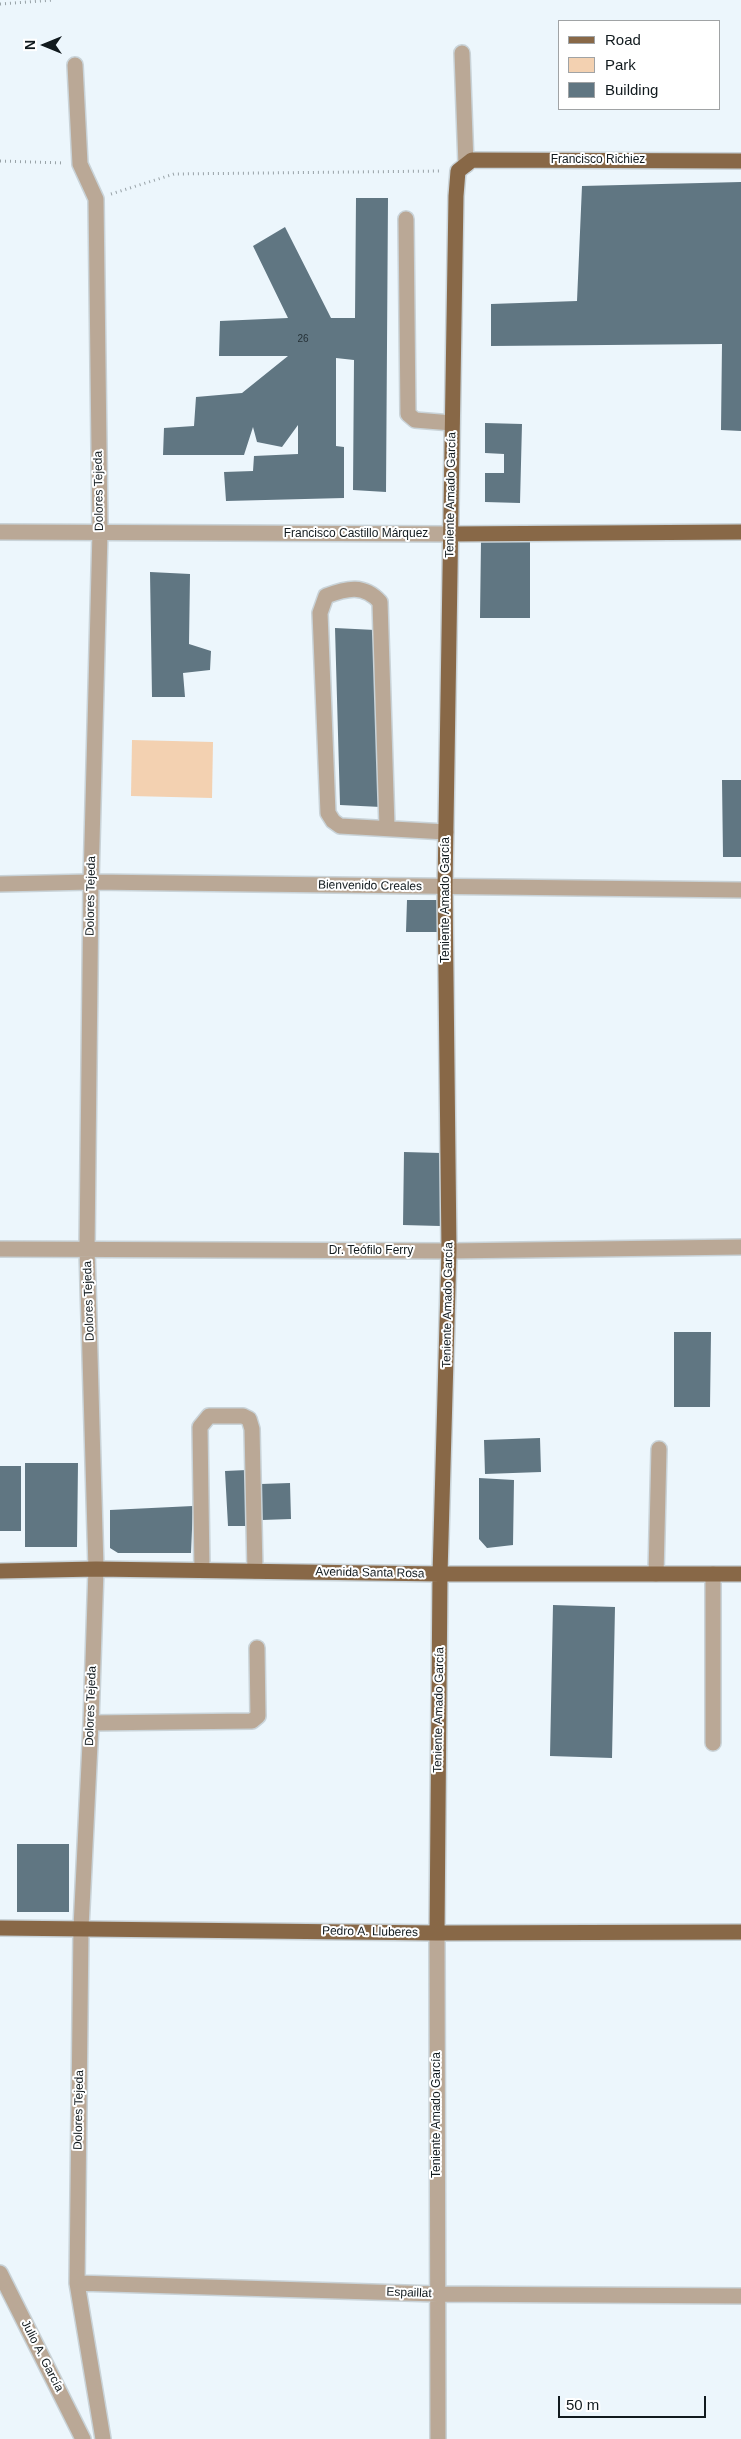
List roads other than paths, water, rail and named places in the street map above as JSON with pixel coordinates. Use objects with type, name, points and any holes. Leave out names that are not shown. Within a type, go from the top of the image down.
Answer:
[{"type":"main road","name":"Francisco Richiez","points":[[462,168],[472,160],[741,161]]},
{"type":"main road","name":"Teniente Amado García","points":[[437,1933],[440,1574],[449,1251],[445,887],[456,196],[462,168]]},
{"type":"main road","name":"Francisco Castillo Márquez","points":[[451,534],[741,532]]},
{"type":"main road","name":"Avenida Santa Rosa","points":[[0,1571],[96,1568],[440,1574],[741,1574]]},
{"type":"main road","name":"Pedro A. Lluberes","points":[[0,1928],[437,1933],[741,1932]]},
{"type":"street","points":[[462,53],[462,168]]},
{"type":"street","name":"Dolores Tejeda","points":[[75,65],[80,164],[96,199],[100,532],[91,882],[87,1249],[96,1568],[81,1928],[77,2283],[103,2439]]},
{"type":"street","points":[[406,219],[408,414],[415,420],[452,423]]},
{"type":"street","name":"Francisco Castillo Márquez","points":[[0,532],[451,534]]},
{"type":"street","points":[[387,827],[380,602],[373,594],[363,589],[339,591],[326,596],[320,613],[328,813],[333,821],[340,826],[387,827],[446,832]]},
{"type":"street","name":"Bienvenido Creales","points":[[0,884],[91,882],[741,890]]},
{"type":"street","name":"Dr. Teófilo Ferry","points":[[0,1249],[449,1251],[741,1247]]},
{"type":"street","points":[[202,1570],[200,1427],[208,1416],[243,1416],[249,1419],[252,1429],[254,1571]]},
{"type":"street","points":[[656,1574],[659,1449]]},
{"type":"street","points":[[713,1574],[713,1743]]},
{"type":"street","points":[[91,1723],[252,1721],[258,1716],[257,1648]]},
{"type":"street","name":"Teniente Amado García","points":[[437,1933],[438,2439]]},
{"type":"street","name":"Julio A. García","points":[[0,2273],[83,2439]]},
{"type":"street","name":"Espaillat","points":[[77,2283],[437,2294],[741,2296]]}]
